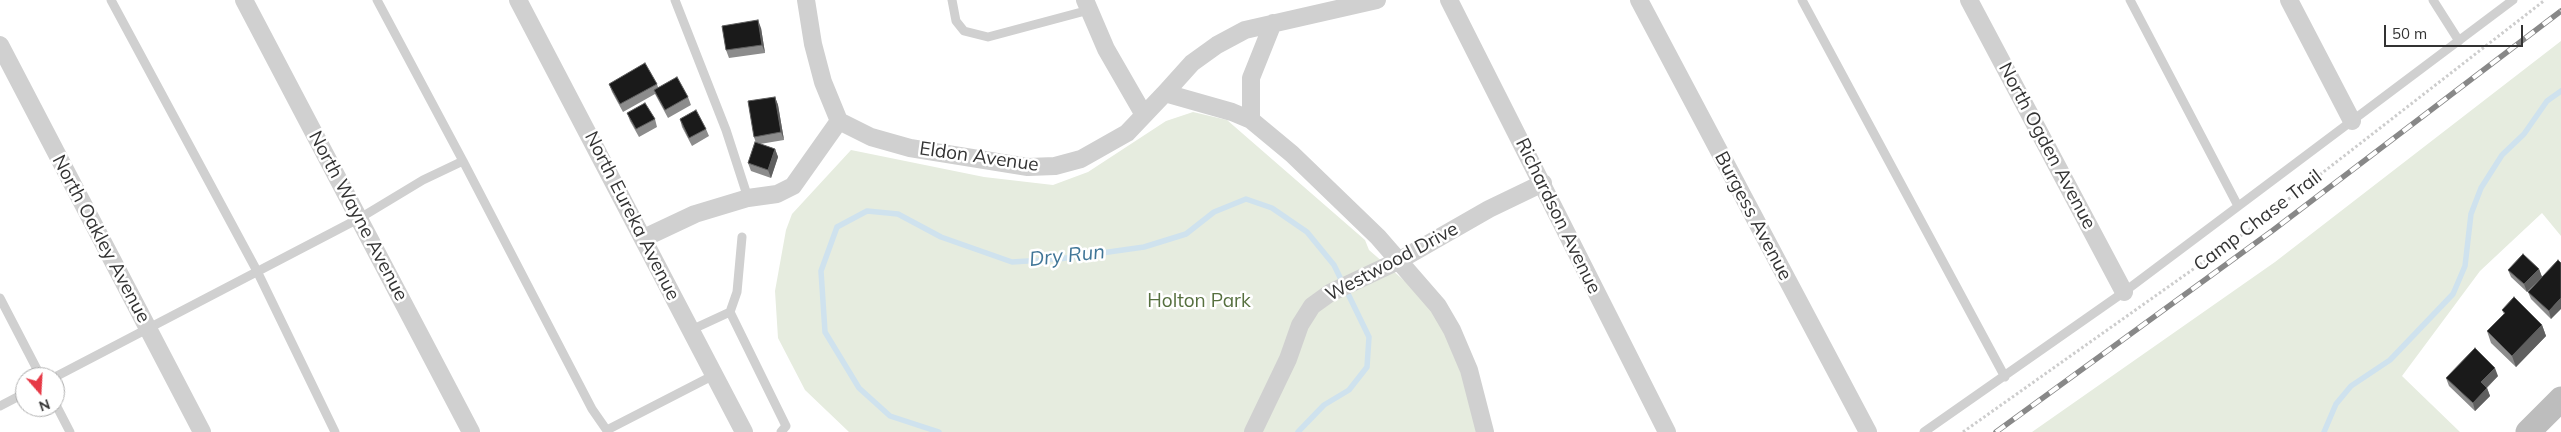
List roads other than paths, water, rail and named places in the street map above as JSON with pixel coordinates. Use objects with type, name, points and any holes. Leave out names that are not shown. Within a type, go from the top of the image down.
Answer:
[{"type":"street","name":"North Wayne Avenue","points":[[244,0],[471,432]]},
{"type":"street","name":"North Eureka Avenue","points":[[518,0],[744,432]]},
{"type":"street","points":[[644,238],[695,214],[748,198],[777,194],[793,186],[839,121],[823,82],[813,44],[806,0]]},
{"type":"street","name":"Eldon Avenue","points":[[839,121],[871,137],[910,148],[1028,167],[1055,166],[1081,159],[1127,133],[1192,63],[1217,45],[1245,30],[1377,0]]},
{"type":"street","name":"Richardson Avenue","points":[[1449,0],[1667,432]]},
{"type":"street","name":"Burgess Avenue","points":[[1639,0],[1868,432]]},
{"type":"street","name":"North Ogden Avenue","points":[[1970,0],[2124,292]]},
{"type":"street","points":[[2290,0],[2352,121]]},
{"type":"street","points":[[1087,5],[1125,86],[1144,115]]},
{"type":"street","points":[[1251,120],[1251,78],[1273,23]]},
{"type":"street","name":"North Oakley Avenue","points":[[0,45],[202,432]]},
{"type":"street","points":[[1165,93],[1232,112],[1251,120],[1292,154],[1400,260],[1438,306],[1452,330],[1468,370],[1485,432]]},
{"type":"street","name":"Westwood Drive","points":[[1253,432],[1288,359],[1300,325],[1312,306],[1330,293],[1400,260],[1489,209],[1543,183]]},
{"type":"street","points":[[2528,432],[2561,399]]},
{"type":"lane","points":[[111,0],[257,271],[335,432]]},
{"type":"lane","points":[[377,0],[463,160],[592,409],[608,431],[714,375]]},
{"type":"lane","points":[[675,0],[726,130],[748,198]]},
{"type":"lane","points":[[952,0],[956,21],[964,31],[988,37],[1087,5]]},
{"type":"lane","points":[[1802,0],[2005,377]]},
{"type":"lane","points":[[2130,0],[2238,206]]},
{"type":"lane","points":[[2433,0],[2459,41]]},
{"type":"lane","points":[[1924,432],[2124,292],[2513,0]]},
{"type":"lane","points":[[65,372],[360,218],[417,184],[463,160]]},
{"type":"lane","points":[[742,237],[737,292],[730,312],[786,426],[781,432]]},
{"type":"lane","points":[[0,298],[36,367]]},
{"type":"lane","points":[[691,330],[730,312]]},
{"type":"lane","points":[[0,406],[15,398]]},
{"type":"lane","points":[[62,417],[70,432]]},
{"type":"waterway","points":[[2324,432],[2336,404],[2351,386],[2390,360],[2453,294],[2465,266],[2471,214],[2481,188],[2502,155],[2524,134],[2547,101],[2561,91]]},
{"type":"waterway","name":"Dry Run","points":[[939,432],[890,416],[859,388],[825,332],[821,271],[837,227],[867,211],[898,214],[941,237],[1012,262],[1059,259],[1144,247],[1186,234],[1214,212],[1246,199],[1272,208],[1307,232],[1334,265],[1369,337],[1367,367],[1349,390],[1324,405],[1298,432]]},
{"type":"railway","points":[[1996,432],[2272,231],[2561,11]]},
{"type":"park label","name":"Holton Park","points":[[1199,301]]}]
